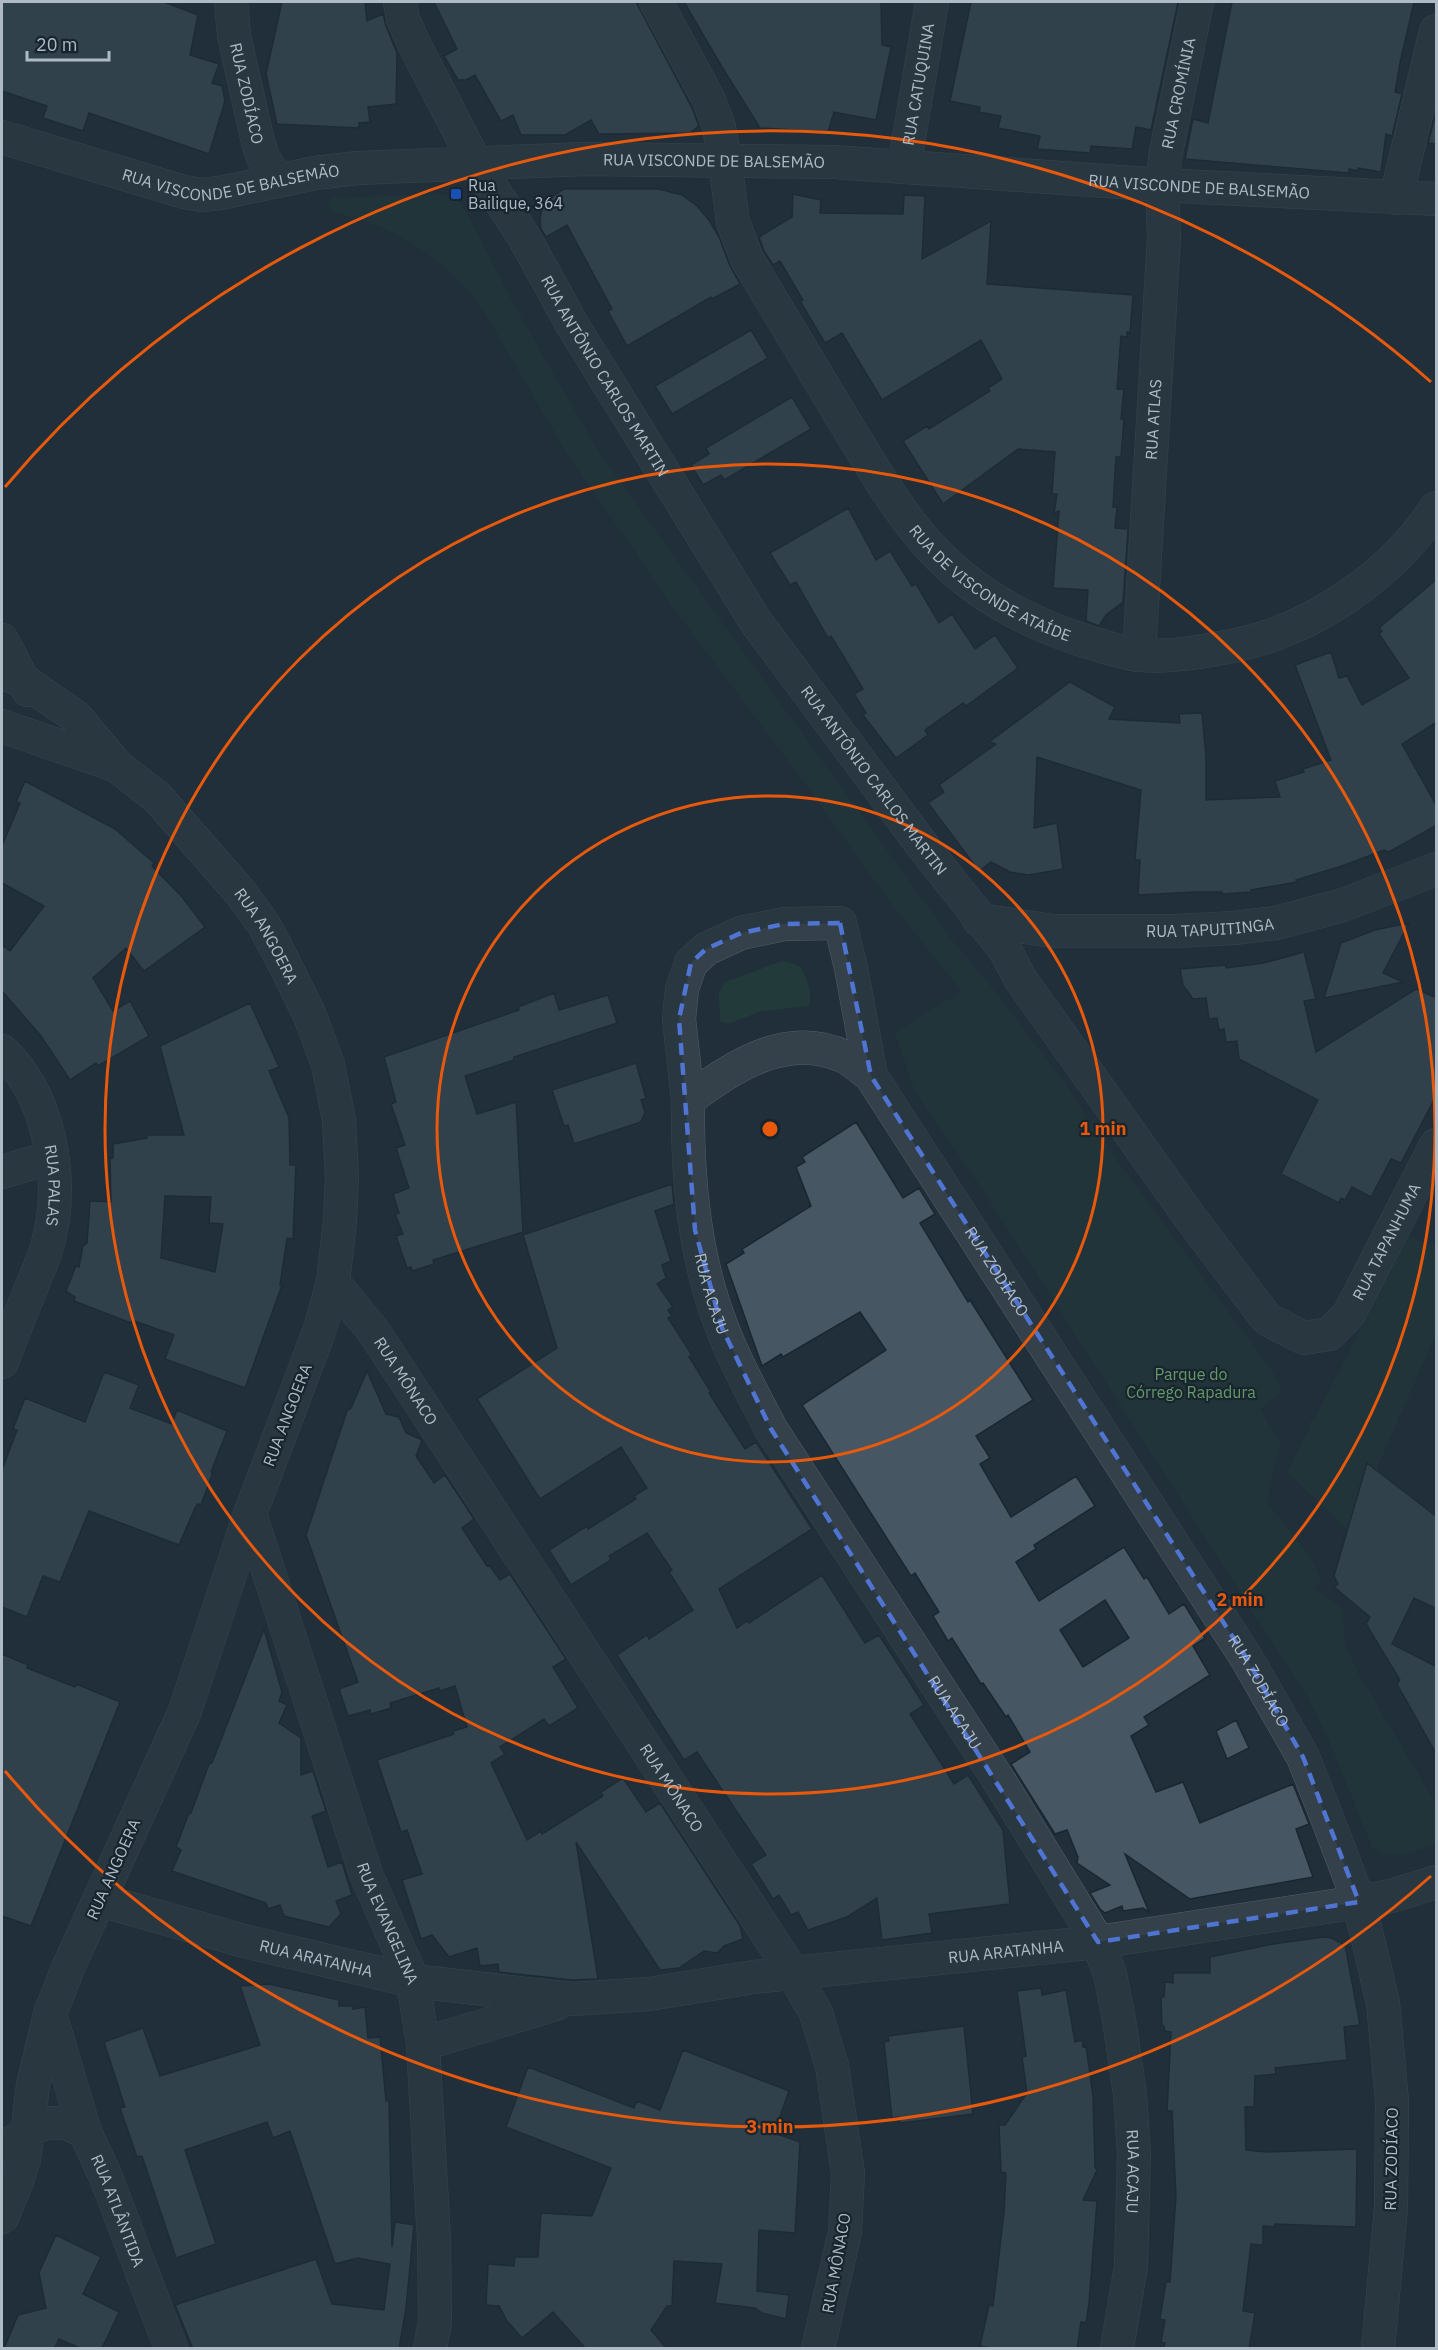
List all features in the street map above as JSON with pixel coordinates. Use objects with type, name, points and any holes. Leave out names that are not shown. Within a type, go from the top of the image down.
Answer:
[{"type":"street","name":"RUA ZODÍACO","points":[[231,2],[234,36],[258,142],[263,157],[278,181]]},
{"type":"street","name":"RUA ANTÔNIO CARLOS MARTIN","points":[[400,2],[403,19],[414,44],[476,164],[524,237],[573,326],[756,622],[979,920],[1005,950],[1021,980],[1192,1220],[1267,1319],[1304,1338],[1329,1334]]},
{"type":"street","name":"RUA DE VISCONDE ATAÍDE","points":[[656,2],[709,100],[719,127],[733,222],[747,259],[869,462],[932,549],[989,598],[1031,620],[1070,636],[1139,655],[1167,656],[1205,651],[1254,641],[1296,625],[1338,602],[1370,580],[1399,554],[1437,508]]},
{"type":"street","name":"RUA CATUQUINA","points":[[904,167],[932,2]]},
{"type":"street","name":"RUA CROMÍNIA","points":[[1162,185],[1166,152],[1197,2]]},
{"type":"street","points":[[1396,198],[1437,31]]},
{"type":"street","name":"RUA VISCONDE DE BALSEMÃO","points":[[2,137],[184,192],[202,195],[358,168],[586,159],[834,162],[1162,185],[1437,199]]},
{"type":"street","name":"RUA ATLAS","points":[[1139,655],[1164,237],[1162,185]]},
{"type":"street","points":[[2,640],[13,677],[33,702],[36,716],[36,738]]},
{"type":"street","points":[[13,677],[76,717],[117,766]]},
{"type":"street","name":"RUA ANGOERA","points":[[2,726],[117,766],[158,798],[240,892],[264,925],[310,1016],[330,1069],[339,1120],[341,1198],[333,1282],[318,1332],[250,1514],[184,1711],[68,1968],[50,2014],[14,2139],[24,2159],[4,2206]]},
{"type":"street","name":"RUA TAPUITINGA","points":[[979,920],[1053,931],[1176,932],[1234,928],[1276,923],[1333,908],[1436,870]]},
{"type":"street","name":"RUA ZODÍACO","points":[[840,923],[851,968],[871,1076],[1247,1659],[1303,1757],[1359,1902],[1383,2003],[1392,2101],[1391,2208],[1378,2349]]},
{"type":"street","name":"RUA ACAJU","points":[[840,923],[784,924],[741,933],[706,949],[691,963],[682,989],[679,1018],[688,1100],[687,1156],[695,1230],[708,1284],[722,1328],[741,1372],[771,1429],[1000,1782],[1098,1942],[1110,1974],[1119,2020],[1130,2094],[1134,2154],[1131,2266],[1118,2349]]},
{"type":"street","points":[[688,1100],[719,1076],[748,1061],[776,1051],[797,1047],[822,1049],[846,1058],[871,1076]]},
{"type":"street","name":"RUA PALAS","points":[[2,1050],[18,1069],[43,1118],[52,1157],[55,1200],[48,1245],[2,1362]]},
{"type":"street","name":"RUA TAPANHUMA","points":[[1329,1334],[1349,1314],[1437,1145]]},
{"type":"street","points":[[2,1172],[52,1157]]},
{"type":"street","name":"RUA MÔNACO","points":[[333,1282],[374,1332],[793,1973],[816,2013],[832,2066],[848,2173],[845,2232],[818,2349]]},
{"type":"street","name":"RUA EVANGELINA","points":[[250,1514],[366,1874],[413,1981],[423,2044],[434,2240],[435,2322],[430,2349]]},
{"type":"street","name":"RUA ARATANHA","points":[[100,1900],[244,1941],[413,1981],[572,1999],[649,1994],[793,1973],[1098,1942],[1359,1902],[1392,1896],[1437,1882]]},
{"type":"street","name":"RUA ARATANHA","points":[[423,2044],[572,1999]]},
{"type":"street","name":"RUA ATLÂNTIDA","points":[[50,2014],[85,2132],[105,2175],[171,2349]]},
{"type":"street","points":[[14,2139],[47,2123],[58,2122],[73,2125],[85,2132]]},
{"type":"highlighted area","points":[[840,923],[871,1076],[1247,1659],[1303,1757],[1359,1902],[1098,1942],[771,1429],[722,1328],[695,1230],[679,1019],[691,963],[706,949],[741,933],[784,924]]},
{"type":"green space","name":"Parque do Córrego Rapadura","points":[[438,194],[452,196],[463,206],[519,314],[600,454],[951,939],[990,985],[1064,1082],[1100,1137],[1274,1374],[1282,1391],[1260,1409],[1281,1443],[1272,1474],[1268,1504],[1309,1555],[1322,1581],[1315,1588],[1343,1610],[1345,1645],[1358,1673],[1436,1804],[1436,1844],[1393,1856],[1378,1853],[1372,1847],[1330,1743],[1310,1701],[984,1192],[914,1089],[895,1033],[962,991],[893,906],[801,778],[680,617],[566,452],[473,296],[448,270],[420,248],[371,223],[331,210],[327,205],[332,198]]},
{"type":"green space","points":[[782,961],[801,968],[810,992],[809,1006],[762,1011],[728,1024],[720,1021],[719,993],[725,982]]},
{"type":"green space","points":[[1409,1236],[1433,1246],[1436,1241],[1436,1334],[1349,1531],[1287,1472],[1310,1427],[1307,1424],[1314,1420]]},
{"type":"building","points":[[2,2],[164,2],[198,15],[190,55],[219,64],[212,83],[222,86],[225,101],[209,154],[89,113],[83,131],[43,118],[47,106],[2,91]]},
{"type":"building","points":[[282,2],[365,2],[367,21],[383,14],[397,53],[396,104],[368,107],[370,122],[359,123],[359,128],[277,124],[266,74]]},
{"type":"building","points":[[434,2],[636,2],[692,108],[699,126],[690,133],[599,134],[591,120],[565,135],[521,135],[513,115],[501,121],[475,75],[466,80],[458,80],[444,56],[457,49]]},
{"type":"building","points":[[684,2],[881,2],[882,45],[891,47],[876,120],[834,112],[828,132],[760,128]]},
{"type":"building","points":[[971,2],[1178,2],[1151,130],[1136,127],[1132,149],[1091,146],[1090,153],[1037,149],[1040,136],[998,128],[1001,116],[979,112],[980,107],[950,101]]},
{"type":"building","points":[[1232,2],[1414,2],[1395,92],[1402,94],[1392,136],[1386,134],[1381,172],[1358,168],[1358,171],[1349,169],[1349,173],[1185,159],[1193,119],[1208,123]]},
{"type":"building","points":[[1437,109],[1437,144],[1428,143]]},
{"type":"building","points":[[564,189],[659,189],[682,195],[697,206],[709,220],[740,284],[712,299],[711,297],[627,346],[608,311],[612,309],[567,225],[546,237],[541,229],[540,218],[543,206],[551,197]]},
{"type":"building","points":[[793,194],[821,200],[820,213],[903,214],[904,195],[925,196],[922,259],[991,221],[987,284],[1133,295],[1130,333],[1127,332],[1127,337],[1121,336],[1117,389],[1124,389],[1121,419],[1124,419],[1121,457],[1116,457],[1113,507],[1117,507],[1115,528],[1128,529],[1123,602],[1106,615],[1099,626],[1086,621],[1088,590],[1053,588],[1059,511],[1054,513],[1057,494],[1052,494],[1055,452],[1018,449],[943,504],[903,441],[927,426],[929,429],[990,391],[988,388],[1002,379],[981,340],[882,400],[842,333],[825,343],[780,261],[773,265],[764,251],[759,237],[792,217]]},
{"type":"building","points":[[751,330],[768,358],[672,414],[655,386]]},
{"type":"building","points":[[792,397],[811,429],[724,480],[721,475],[703,485],[691,465],[709,454],[706,448]]},
{"type":"building","points":[[848,508],[876,560],[890,551],[912,586],[916,584],[939,623],[952,614],[975,649],[995,635],[1018,668],[966,706],[963,703],[925,730],[928,735],[896,758],[863,715],[866,713],[854,694],[863,689],[831,636],[828,638],[796,582],[790,585],[770,553]]},
{"type":"building","points":[[1437,579],[1437,722],[1402,744],[1437,807],[1437,825],[1389,852],[1384,850],[1296,880],[1297,882],[1251,890],[1251,892],[1138,895],[1140,860],[1135,860],[1141,790],[1037,757],[1034,828],[1057,823],[1063,869],[1029,875],[1010,872],[991,862],[979,871],[928,803],[944,792],[939,785],[996,744],[989,742],[1070,682],[1115,707],[1109,719],[1180,723],[1179,714],[1202,713],[1206,757],[1206,800],[1280,797],[1275,781],[1331,760],[1295,665],[1331,652],[1339,678],[1347,676],[1362,705],[1409,678],[1379,634],[1382,631],[1379,628]]},
{"type":"building","points":[[25,781],[115,829],[154,863],[152,866],[182,897],[205,927],[144,971],[126,948],[93,978],[113,1011],[130,1001],[149,1036],[98,1066],[96,1063],[70,1080],[41,1036],[2,991],[2,945],[10,951],[44,906],[2,883],[2,846],[20,803],[16,802]]},
{"type":"building","points":[[1409,923],[1383,973],[1403,982],[1324,998],[1341,943],[1375,930]]},
{"type":"building","points":[[1304,952],[1316,999],[1304,1001],[1316,1052],[1416,989],[1437,998],[1437,1094],[1401,1163],[1391,1159],[1371,1197],[1352,1187],[1345,1200],[1341,1198],[1339,1203],[1281,1174],[1318,1100],[1239,1059],[1237,1041],[1226,1042],[1224,1029],[1219,1030],[1217,1018],[1209,1019],[1206,998],[1193,999],[1183,985],[1180,969],[1226,965],[1226,968],[1264,963]]},
{"type":"building","points":[[554,993],[559,1010],[608,995],[617,1023],[514,1057],[514,1060],[465,1076],[477,1114],[516,1102],[523,1232],[433,1260],[434,1264],[412,1271],[411,1267],[407,1268],[396,1236],[403,1234],[395,1214],[399,1213],[393,1194],[409,1188],[396,1148],[405,1145],[391,1104],[396,1102],[384,1057],[519,1010],[518,1007]]},
{"type":"building","points":[[250,1003],[279,1067],[269,1071],[289,1118],[290,1165],[296,1165],[293,1239],[287,1238],[280,1285],[282,1285],[245,1388],[165,1359],[174,1335],[132,1320],[131,1323],[74,1301],[75,1297],[66,1291],[76,1266],[79,1267],[83,1246],[87,1243],[90,1201],[111,1202],[110,1158],[113,1158],[113,1144],[147,1138],[147,1135],[184,1135],[160,1046]],"holes":[[[165,1196],[211,1197],[209,1223],[223,1224],[215,1272],[161,1258]]]},
{"type":"building","points":[[636,1063],[646,1098],[641,1100],[645,1112],[641,1122],[574,1144],[568,1125],[564,1126],[552,1090]]},
{"type":"building","points":[[856,1122],[903,1198],[919,1188],[935,1214],[920,1223],[968,1302],[970,1300],[1033,1400],[976,1436],[990,1458],[980,1464],[1011,1517],[1076,1476],[1095,1506],[1034,1545],[1036,1549],[1016,1562],[1039,1601],[1124,1547],[1144,1579],[1147,1577],[1169,1614],[1184,1604],[1205,1638],[1193,1646],[1210,1675],[1144,1717],[1149,1725],[1131,1736],[1156,1792],[1183,1782],[1200,1823],[1293,1784],[1309,1824],[1296,1829],[1313,1877],[1190,1899],[1125,1854],[1149,1912],[1143,1908],[1123,1911],[1122,1906],[1105,1913],[1100,1909],[1090,1893],[1110,1885],[1077,1863],[1078,1857],[1067,1830],[1055,1834],[1011,1764],[1030,1752],[1008,1715],[1006,1717],[983,1683],[981,1684],[952,1638],[948,1641],[933,1616],[939,1612],[915,1573],[911,1576],[802,1405],[886,1350],[860,1312],[783,1357],[781,1354],[762,1366],[726,1264],[744,1253],[742,1249],[811,1206],[796,1167],[805,1162],[802,1157]],"holes":[[[1105,1600],[1129,1638],[1083,1667],[1060,1630]]]},
{"type":"building","points":[[672,1184],[674,1204],[655,1211],[671,1261],[662,1265],[666,1278],[657,1284],[673,1307],[668,1310],[672,1316],[668,1318],[692,1355],[689,1357],[711,1392],[709,1393],[745,1449],[756,1442],[812,1529],[719,1589],[737,1628],[747,1621],[749,1623],[822,1575],[865,1643],[879,1635],[924,1705],[910,1714],[954,1784],[968,1775],[1003,1830],[1010,1904],[929,1914],[932,1933],[882,1940],[877,1898],[847,1917],[808,1930],[798,1912],[791,1915],[779,1895],[773,1899],[751,1864],[766,1855],[697,1752],[684,1760],[617,1655],[647,1635],[649,1639],[693,1610],[669,1572],[672,1570],[647,1533],[609,1556],[611,1560],[571,1585],[549,1550],[636,1499],[634,1496],[647,1488],[621,1447],[540,1499],[477,1399],[557,1348],[523,1235]]},
{"type":"building","points":[[367,1371],[386,1414],[399,1417],[406,1433],[422,1440],[416,1456],[434,1483],[445,1475],[474,1519],[462,1528],[487,1566],[489,1565],[500,1580],[510,1574],[566,1659],[553,1667],[578,1708],[549,1726],[544,1719],[500,1747],[505,1754],[491,1763],[527,1840],[541,1831],[542,1834],[603,1796],[601,1792],[623,1778],[646,1812],[660,1803],[740,1926],[743,1939],[724,1946],[717,1953],[704,1951],[679,1968],[660,1970],[576,1842],[598,1979],[572,1980],[499,1972],[498,1964],[480,1966],[477,1948],[449,1957],[432,1935],[421,1939],[402,1880],[422,1874],[407,1830],[401,1832],[377,1760],[454,1734],[453,1731],[467,1727],[455,1686],[440,1691],[439,1688],[390,1703],[391,1708],[371,1714],[370,1710],[348,1716],[339,1689],[358,1682],[306,1535],[347,1411],[351,1408]]},
{"type":"building","points":[[104,1372],[139,1385],[130,1408],[172,1424],[177,1410],[227,1431],[201,1505],[198,1504],[195,1508],[179,1545],[89,1511],[60,1582],[43,1576],[27,1617],[2,1607],[2,1470],[17,1430],[13,1429],[25,1398],[85,1422]]},
{"type":"building","points":[[1367,1463],[1437,1517],[1437,1609],[1414,1598],[1392,1644],[1437,1667],[1437,1755],[1397,1684],[1400,1680],[1366,1624],[1370,1617],[1334,1587],[1338,1584],[1334,1576]]},
{"type":"building","points":[[264,1629],[282,1692],[279,1701],[287,1705],[279,1723],[301,1738],[301,1775],[313,1771],[326,1811],[312,1816],[328,1867],[342,1862],[352,1895],[336,1901],[341,1914],[329,1927],[284,1916],[280,1905],[268,1909],[266,1903],[172,1871],[181,1850],[176,1847],[209,1764],[212,1763]]},
{"type":"building","points":[[2,1654],[28,1665],[27,1668],[120,1702],[31,1926],[2,1916]]},
{"type":"building","points":[[1236,1720],[1249,1748],[1227,1759],[1216,1731]]},
{"type":"building","points":[[1324,1937],[1345,1945],[1360,2025],[1344,2027],[1347,2060],[1275,2068],[1276,2074],[1255,2076],[1254,2107],[1245,2107],[1246,2150],[1267,2152],[1357,2149],[1356,2227],[1275,2224],[1275,2227],[1263,2226],[1263,2245],[1251,2244],[1243,2311],[1255,2313],[1249,2349],[1164,2349],[1165,2343],[1161,2342],[1165,2320],[1160,2319],[1166,2282],[1170,2282],[1176,2196],[1172,2111],[1167,2111],[1171,2032],[1165,2031],[1162,2026],[1161,1997],[1164,1997],[1165,1982],[1173,1983],[1173,1973],[1210,1973],[1210,1957],[1273,1944]]},
{"type":"building","points":[[269,1984],[339,2000],[339,2006],[353,2006],[353,2009],[365,2007],[368,2038],[380,2037],[386,2101],[389,2101],[392,2247],[395,2222],[414,2225],[406,2308],[399,2349],[193,2349],[175,2305],[316,2259],[332,2304],[384,2310],[390,2264],[358,2258],[335,2264],[290,2131],[273,2138],[267,2122],[185,2150],[216,2244],[176,2258],[142,2156],[137,2157],[120,2108],[125,2107],[104,2042],[143,2028],[160,2076],[260,2045],[240,1986]]},
{"type":"building","points":[[1041,1988],[1042,1995],[1066,1990],[1075,2042],[1082,2040],[1083,2047],[1086,2046],[1093,2096],[1095,2167],[1097,2170],[1083,2200],[1097,2201],[1089,2303],[1086,2323],[1081,2322],[1077,2349],[997,2349],[980,2346],[989,2305],[993,2306],[1004,2212],[1006,2173],[1001,2172],[999,2125],[1005,2125],[1027,2093],[1022,2057],[1026,2056],[1017,1991]]},
{"type":"building","points":[[964,2026],[973,2114],[900,2123],[899,2117],[892,2118],[884,2042],[889,2041],[888,2036]]},
{"type":"building","points":[[683,2050],[789,2091],[774,2133],[800,2142],[795,2233],[759,2230],[757,2291],[789,2295],[786,2319],[762,2313],[755,2308],[715,2303],[722,2264],[674,2261],[672,2306],[667,2306],[651,2330],[667,2349],[586,2349],[553,2312],[522,2338],[507,2321],[499,2306],[486,2305],[488,2264],[514,2266],[515,2257],[538,2257],[541,2213],[592,2216],[611,2168],[506,2127],[528,2067],[634,2108],[637,2101],[660,2110]]},
{"type":"building","points":[[56,2235],[101,2257],[83,2294],[119,2312],[101,2349],[82,2349],[59,2339],[54,2349],[4,2349],[18,2315],[46,2308],[39,2273]]},
{"type":"place","name":"Rua Bailique, 364","points":[[456,194]]}]
